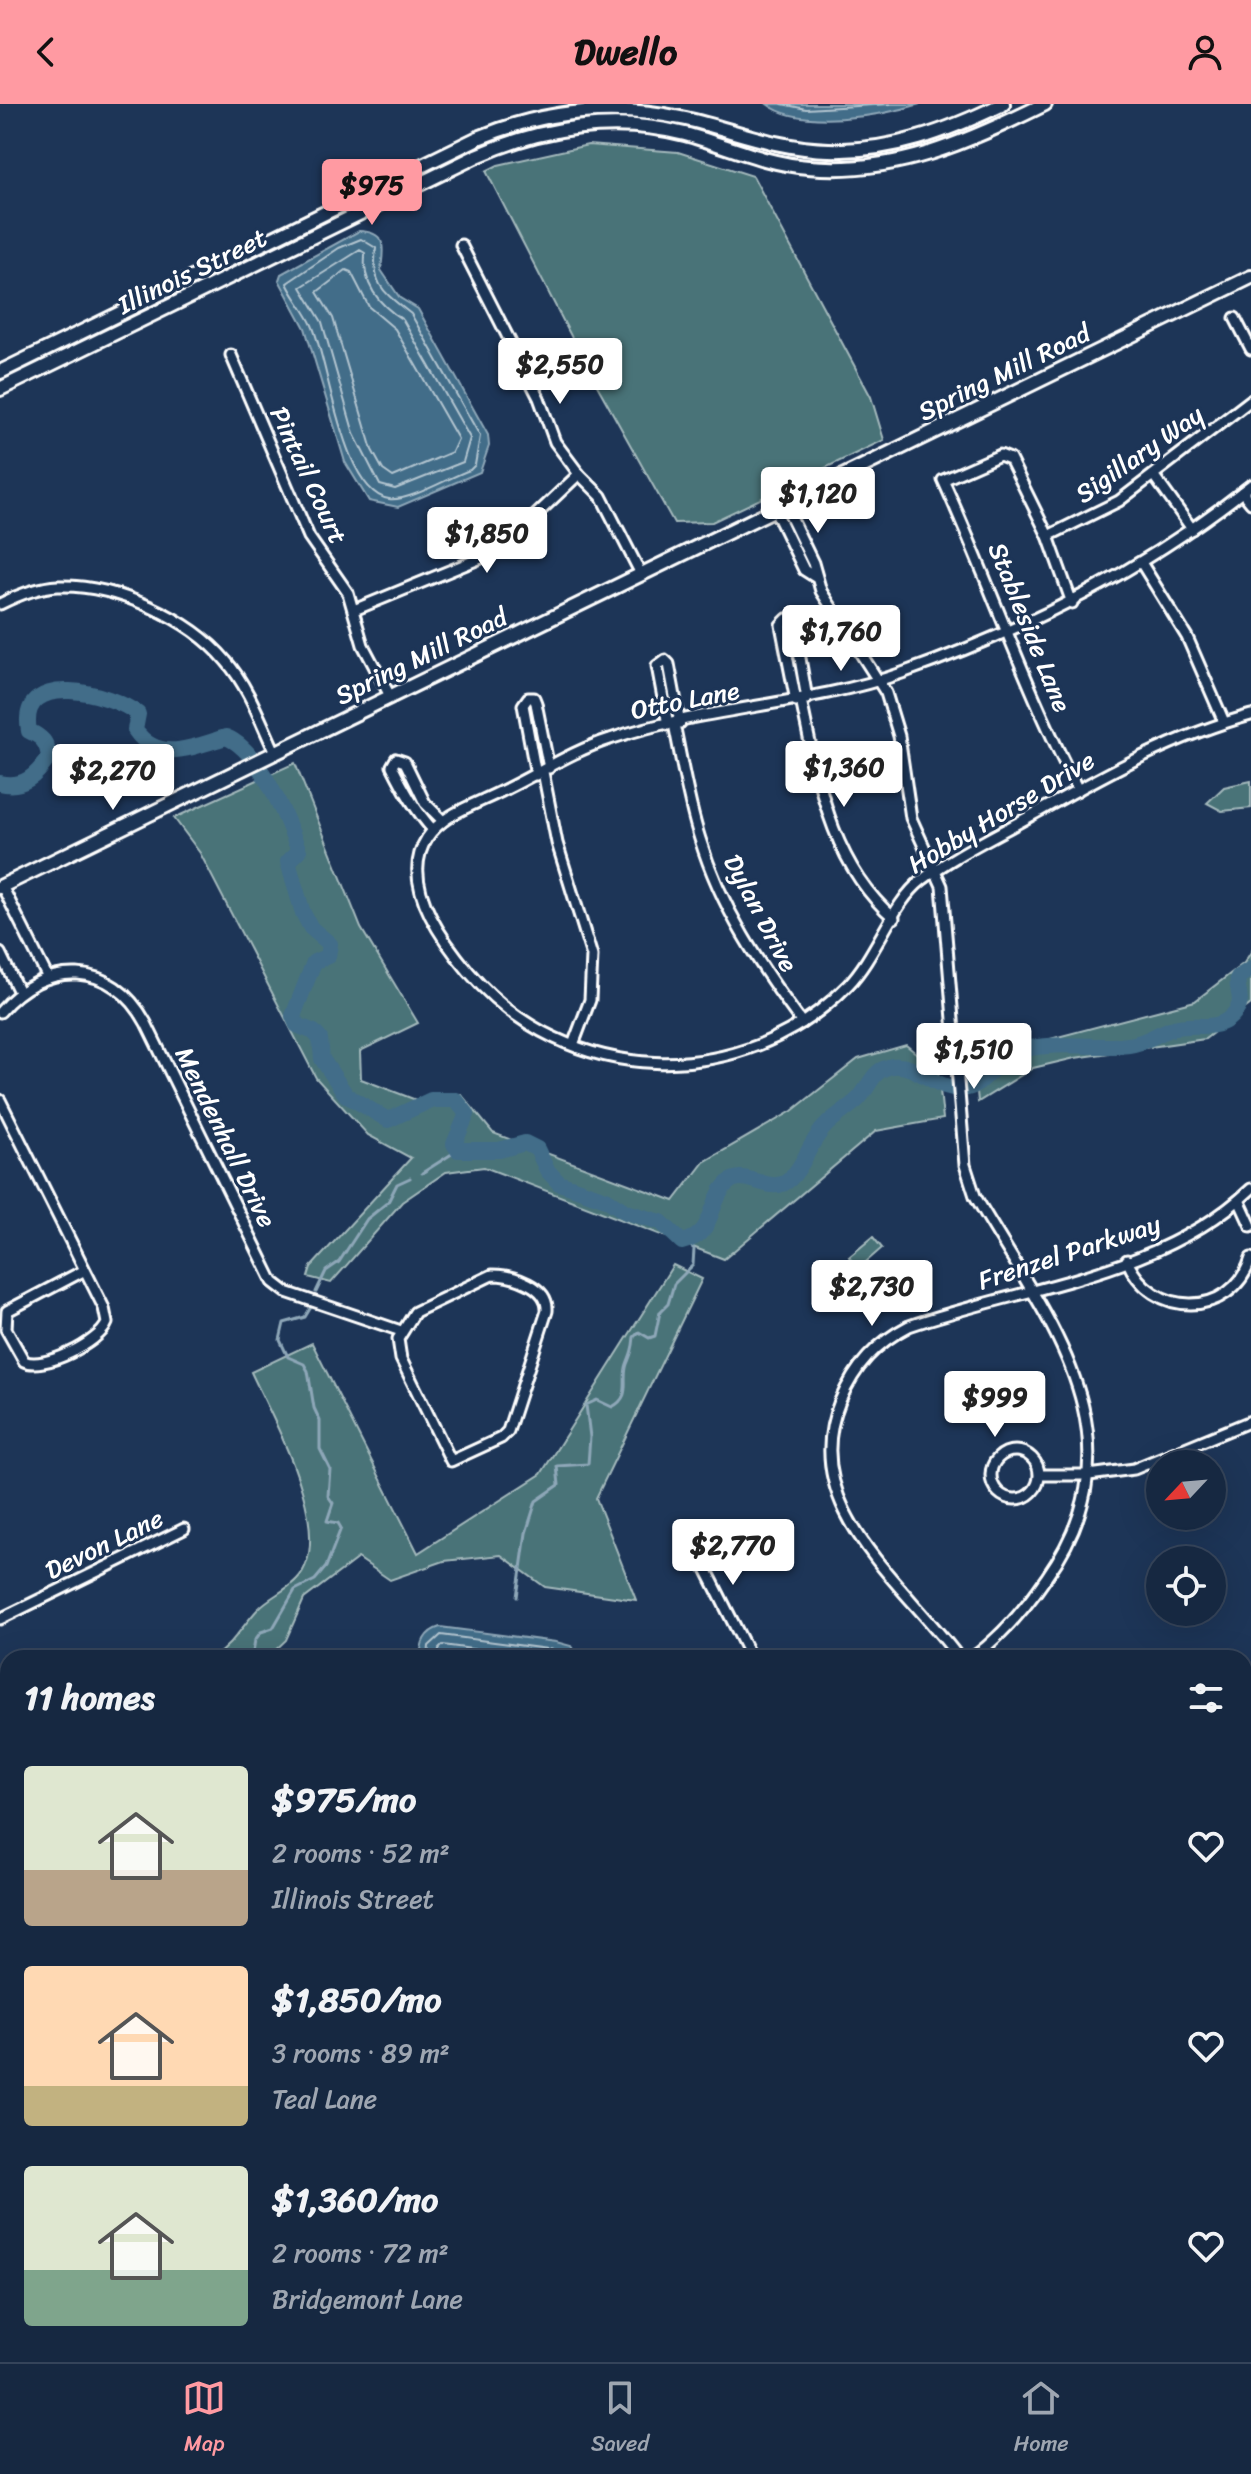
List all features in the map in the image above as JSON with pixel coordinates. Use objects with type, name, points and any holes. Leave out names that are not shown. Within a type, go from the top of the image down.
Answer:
[{"type":"street","name":"Illinois Street","points":[[0,372],[470,141],[524,121],[589,110],[638,110],[686,119],[780,145],[853,150],[925,138],[1003,104]]},
{"type":"street","name":"Illinois Street","points":[[0,389],[477,156],[530,136],[602,125],[651,128],[793,166],[853,168],[907,161],[939,152],[1045,104]]},
{"type":"street","points":[[461,245],[539,398],[555,442],[579,474],[601,496],[641,574]]},
{"type":"street","name":"Spring Mill Road","points":[[1,887],[1251,277]]},
{"type":"street","points":[[1235,318],[1251,349]]},
{"type":"street","name":"Pintail Court","points":[[231,355],[315,548],[341,581],[354,610],[363,645],[390,696]]},
{"type":"street","name":"Sigillary Way","points":[[1048,536],[1092,516],[1154,476],[1251,400]]},
{"type":"street","name":"Stableside Lane","points":[[1048,536],[1010,459],[1000,455],[943,480],[986,573],[1051,737],[1078,790]]},
{"type":"street","points":[[354,610],[498,551],[579,474]]},
{"type":"street","points":[[1154,476],[1192,529]]},
{"type":"street","name":"Otto Lane","points":[[433,830],[443,821],[609,739],[879,681],[1009,633],[1142,564],[1251,485]]},
{"type":"street","points":[[1242,492],[1251,503]]},
{"type":"street","points":[[779,506],[813,563],[815,577],[879,681],[897,725],[911,818],[942,886],[965,1165],[975,1196],[1071,1365],[1085,1404],[1090,1441],[1089,1475],[1077,1520],[1060,1559],[1004,1632],[982,1650]]},
{"type":"street","points":[[1048,536],[1072,603]]},
{"type":"street","points":[[1142,564],[1187,637],[1224,722]]},
{"type":"street","points":[[0,604],[28,592],[56,586],[83,587],[178,620],[207,640],[234,671],[275,752]]},
{"type":"street","points":[[801,700],[794,623],[787,619],[781,625],[817,777],[833,827],[862,886],[894,918]]},
{"type":"street","name":"Dylan Drive","points":[[674,724],[669,664],[665,660],[657,666],[674,724],[692,812],[714,878],[755,958],[802,1023]]},
{"type":"street","points":[[543,772],[523,705],[528,698],[534,698],[536,703],[543,772],[557,843],[592,956],[590,1000],[573,1045]]},
{"type":"street","name":"Hobby Horse Drive","points":[[433,830],[418,859],[419,883],[455,955],[504,1005],[536,1028],[608,1058],[637,1063],[689,1064],[750,1049],[802,1023],[854,979],[906,896],[937,870],[1146,754],[1224,722],[1251,715]]},
{"type":"street","points":[[433,830],[415,810],[392,766],[393,762],[400,758],[405,762],[425,803],[443,821]]},
{"type":"street","points":[[1,887],[48,978]]},
{"type":"street","points":[[0,953],[19,992],[0,1012]]},
{"type":"street","name":"Mendenhall Drive","points":[[19,992],[48,978],[75,974],[98,977],[125,993],[137,1006],[276,1285],[291,1294],[401,1331]]},
{"type":"street","points":[[0,1100],[85,1270],[106,1315],[100,1337],[45,1364],[24,1361],[6,1329],[7,1311],[22,1299],[85,1270]]},
{"type":"street","name":"Frenzel Parkway","points":[[952,1650],[846,1520],[832,1473],[832,1427],[855,1371],[880,1343],[909,1326],[1127,1260],[1179,1239],[1251,1189]]},
{"type":"street","points":[[1239,1200],[1251,1226]]},
{"type":"street","points":[[1127,1260],[1137,1279],[1154,1295],[1187,1305],[1223,1297],[1240,1281],[1251,1258]]},
{"type":"street","points":[[492,1275],[537,1288],[548,1303],[508,1431],[451,1461],[401,1359],[398,1343],[401,1331],[417,1311],[492,1275]]},
{"type":"street","points":[[1040,1475],[1089,1475],[1143,1466],[1251,1421]]},
{"type":"street","points":[[1016,1450],[1030,1455],[1040,1475],[1034,1491],[1019,1499],[1003,1496],[992,1483],[991,1474],[996,1459],[1016,1450]]},
{"type":"street","name":"Devon Lane","points":[[0,1619],[184,1529]]},
{"type":"street","points":[[687,1531],[747,1650]]},
{"type":"green space","points":[[588,145],[678,152],[753,176],[871,397],[884,440],[712,522],[674,523],[589,371],[486,171],[498,165]]},
{"type":"green space","points":[[295,763],[361,928],[418,1023],[360,1051],[361,1079],[416,1100],[461,1094],[493,1133],[674,1201],[704,1162],[792,1111],[858,1059],[906,1045],[938,1071],[943,1119],[876,1131],[724,1259],[484,1167],[446,1172],[402,1202],[331,1283],[308,1277],[311,1267],[411,1158],[368,1135],[316,1078],[200,853],[174,818]]},
{"type":"green space","points":[[1251,781],[1251,808],[1222,811],[1207,803],[1224,787]]},
{"type":"green space","points":[[1251,952],[1251,1004],[1205,1039],[1075,1058],[1033,1068],[978,1102],[974,1059],[1195,1001],[1244,963]]},
{"type":"green space","points":[[873,1237],[882,1248],[858,1269],[849,1257]]},
{"type":"green space","points":[[673,1265],[702,1279],[596,1498],[636,1600],[545,1587],[501,1555],[444,1561],[390,1580],[358,1558],[304,1599],[286,1640],[275,1650],[222,1650],[262,1605],[297,1579],[308,1559],[310,1534],[297,1476],[251,1372],[312,1343],[418,1553],[541,1474]]},
{"type":"water","points":[[767,104],[920,104],[885,113],[820,119],[781,112]]},
{"type":"water","points":[[359,231],[369,232],[380,239],[383,249],[381,270],[400,298],[418,309],[488,435],[489,446],[480,472],[398,507],[369,501],[345,462],[305,328],[279,280],[281,274]]},
{"type":"water","points":[[440,1627],[556,1642],[571,1646],[573,1650],[421,1650],[430,1632]]},
{"type":"waterway","points":[[0,783],[16,784],[29,779],[49,757],[43,741],[29,731],[29,711],[37,699],[52,692],[89,694],[126,706],[138,714],[135,730],[154,747],[177,750],[226,737],[239,745],[261,771],[279,804],[299,851],[288,862],[303,913],[311,928],[330,944],[328,956],[314,962],[293,1016],[297,1025],[314,1032],[320,1039],[322,1059],[346,1095],[388,1120],[431,1100],[456,1100],[467,1114],[454,1144],[458,1150],[499,1150],[525,1143],[537,1149],[547,1170],[559,1183],[606,1199],[626,1212],[661,1222],[682,1242],[705,1227],[719,1195],[731,1180],[740,1178],[774,1185],[790,1179],[824,1127],[855,1102],[879,1071],[885,1068],[902,1066],[946,1086],[967,1088],[980,1082],[1007,1058],[1026,1049],[1129,1045],[1174,1028],[1215,1025],[1229,1018],[1239,1007],[1238,977],[1251,969]]},
{"type":"waterway","points":[[422,1173],[458,1150]]},
{"type":"waterway","points":[[316,1292],[326,1271],[339,1262],[367,1219],[388,1202],[397,1184],[410,1178]]},
{"type":"waterway","points":[[517,1597],[526,1533],[536,1501],[559,1485],[557,1466],[588,1464],[590,1437],[586,1405],[597,1400],[612,1407],[622,1398],[625,1370],[634,1337],[639,1332],[649,1338],[655,1336],[660,1312],[668,1304],[674,1284],[693,1265],[694,1249],[686,1241]]},
{"type":"waterway","points":[[253,1650],[255,1640],[261,1632],[273,1628],[295,1590],[315,1580],[326,1567],[341,1528],[338,1523],[327,1521],[333,1503],[328,1496],[330,1469],[320,1449],[320,1421],[314,1408],[308,1371],[304,1364],[288,1357],[280,1340],[284,1323],[305,1317],[311,1307]]}]
